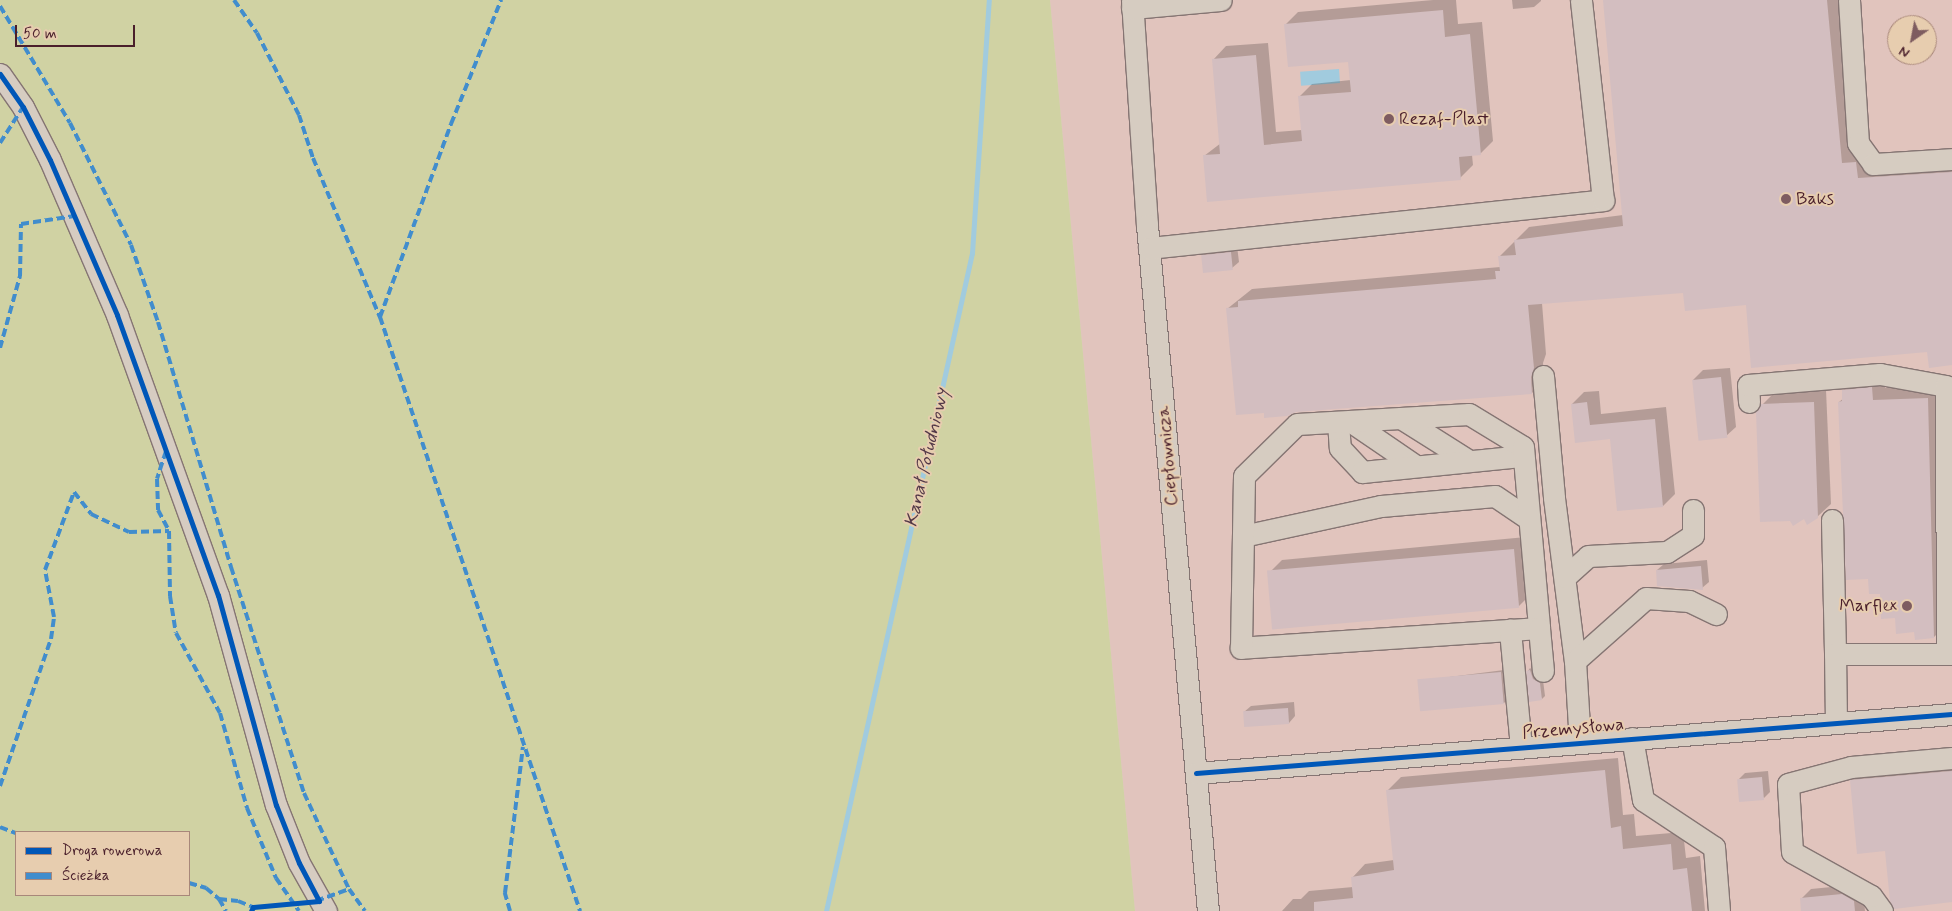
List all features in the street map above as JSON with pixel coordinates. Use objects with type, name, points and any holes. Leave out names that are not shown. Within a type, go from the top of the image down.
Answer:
[{"type":"street","points":[[1132,4],[1221,0]]},
{"type":"street","points":[[1149,248],[1603,200],[1581,0]]},
{"type":"street","points":[[1849,0],[1858,143],[1873,164],[1952,158]]},
{"type":"street","name":"Ciepłownicza","points":[[1132,4],[1149,248],[1208,911]]},
{"type":"street","points":[[0,74],[23,107],[50,160],[117,315],[218,595],[276,805],[299,863],[326,911]]},
{"type":"street","points":[[1749,402],[1748,385],[1880,374],[1946,386],[1950,654],[1836,654]]},
{"type":"street","points":[[1543,376],[1554,498],[1566,577],[1580,743]]},
{"type":"street","points":[[1539,628],[1241,648],[1244,476],[1297,424],[1469,414],[1522,448],[1524,456],[1543,671]]},
{"type":"street","points":[[1401,418],[1470,461]]},
{"type":"street","points":[[1344,421],[1340,448],[1362,472],[1524,456]]},
{"type":"street","points":[[1344,421],[1416,466]]},
{"type":"street","points":[[1243,536],[1381,506],[1495,496],[1529,519]]},
{"type":"street","points":[[1566,577],[1588,556],[1667,552],[1693,535],[1694,510]]},
{"type":"street","points":[[1832,520],[1836,723]]},
{"type":"street","points":[[1574,661],[1646,598],[1689,601],[1716,614]]},
{"type":"street","points":[[1510,630],[1521,747]]},
{"type":"street","name":"Przemysłowa","points":[[1196,772],[1952,714]]},
{"type":"street","points":[[1632,738],[1643,800],[1714,847],[1719,911]]},
{"type":"street","points":[[1882,911],[1871,896],[1792,852],[1788,784],[1851,767],[1952,758]]},
{"type":"shaded area","points":[[1050,0],[1952,0],[1952,911],[1135,911]]},
{"type":"green space","points":[[0,0],[1050,0],[1135,911],[0,911]]},
{"type":"water","points":[[1339,69],[1340,83],[1301,86],[1300,72]]},
{"type":"building","name":"Baks","points":[[1603,0],[1827,0],[1842,163],[1856,162],[1858,178],[1952,172],[1952,365],[1929,368],[1927,352],[1751,368],[1746,305],[1685,311],[1683,293],[1528,305],[1534,368],[1531,377],[1532,394],[1296,412],[1287,416],[1264,418],[1264,413],[1236,415],[1226,308],[1238,307],[1238,301],[1496,279],[1495,271],[1500,271],[1498,256],[1516,255],[1514,240],[1623,226]]},
{"type":"building","name":"Rezaf-Plast","points":[[1443,10],[1445,37],[1470,34],[1481,155],[1459,157],[1461,180],[1207,202],[1203,155],[1220,154],[1212,59],[1256,55],[1264,145],[1302,141],[1298,96],[1351,92],[1348,62],[1288,67],[1284,24]]},
{"type":"building","points":[[1231,252],[1233,270],[1203,273],[1201,255]]},
{"type":"building","points":[[1721,377],[1727,438],[1699,441],[1692,380]]},
{"type":"building","points":[[1872,387],[1873,400],[1928,398],[1934,638],[1915,640],[1914,632],[1896,634],[1895,618],[1881,619],[1880,594],[1869,594],[1868,579],[1846,580],[1838,402],[1842,401],[1842,390]]},
{"type":"building","points":[[1587,402],[1590,425],[1655,419],[1663,507],[1617,511],[1610,439],[1575,443],[1571,404]]},
{"type":"building","points":[[1814,402],[1818,518],[1807,525],[1804,519],[1793,526],[1790,521],[1760,522],[1756,412],[1761,404]]},
{"type":"building","points":[[1514,549],[1519,608],[1272,629],[1267,571]]},
{"type":"building","points":[[1701,566],[1703,590],[1657,586],[1656,570]]},
{"type":"building","points":[[1530,670],[1533,679],[1540,683],[1542,700],[1529,702],[1526,671]]},
{"type":"building","points":[[1501,672],[1504,704],[1420,711],[1417,679]]},
{"type":"building","points":[[1288,708],[1289,724],[1244,727],[1243,711]]},
{"type":"building","points":[[1605,770],[1611,828],[1621,826],[1623,849],[1671,844],[1673,870],[1687,868],[1692,911],[1314,911],[1314,902],[1353,898],[1351,877],[1394,870],[1386,790]]},
{"type":"building","points":[[1952,771],[1952,902],[1894,909],[1890,901],[1885,851],[1857,854],[1850,780]]},
{"type":"building","points":[[1762,777],[1764,800],[1739,802],[1737,779]]},
{"type":"building","points":[[1842,894],[1854,901],[1855,911],[1801,911],[1800,898]]},
{"type":"waterway","name":"Kanał Południowy","points":[[826,911],[972,253],[989,0]]},
{"type":"marked path","points":[[234,0],[257,33],[299,115],[313,158],[380,317],[580,911]]},
{"type":"marked path","points":[[380,317],[451,124],[501,0]]},
{"type":"marked path","points":[[0,6],[70,123],[131,245],[158,322],[231,567],[304,793],[349,889],[365,911]]},
{"type":"marked path","points":[[0,143],[23,107]]},
{"type":"marked path","points":[[0,348],[20,276],[21,224],[74,216]]},
{"type":"marked path","points":[[166,451],[157,479],[158,510],[169,531],[170,596],[176,633],[220,713],[247,808],[276,878],[299,911]]},
{"type":"marked path","points":[[0,786],[51,639],[54,617],[45,570],[74,492],[91,514],[129,532],[169,531]]},
{"type":"marked path","points":[[510,911],[505,893],[523,747]]},
{"type":"marked path","points":[[0,827],[15,833]]},
{"type":"marked path","points":[[190,883],[206,888],[219,899],[238,901],[253,907]]},
{"type":"marked path","points":[[316,901],[349,889]]},
{"type":"marked path","points":[[219,899],[226,911]]},
{"type":"cycle path","points":[[0,74],[23,107],[50,160],[117,315],[218,595],[276,805],[299,863],[319,901],[253,907],[251,911]]},
{"type":"cycle path","points":[[1196,773],[1952,714]]},
{"type":"place","name":"Rezaf-Plast","points":[[1389,119]]},
{"type":"place","name":"Baks","points":[[1786,199]]},
{"type":"place","name":"Marflex","points":[[1907,606]]}]
